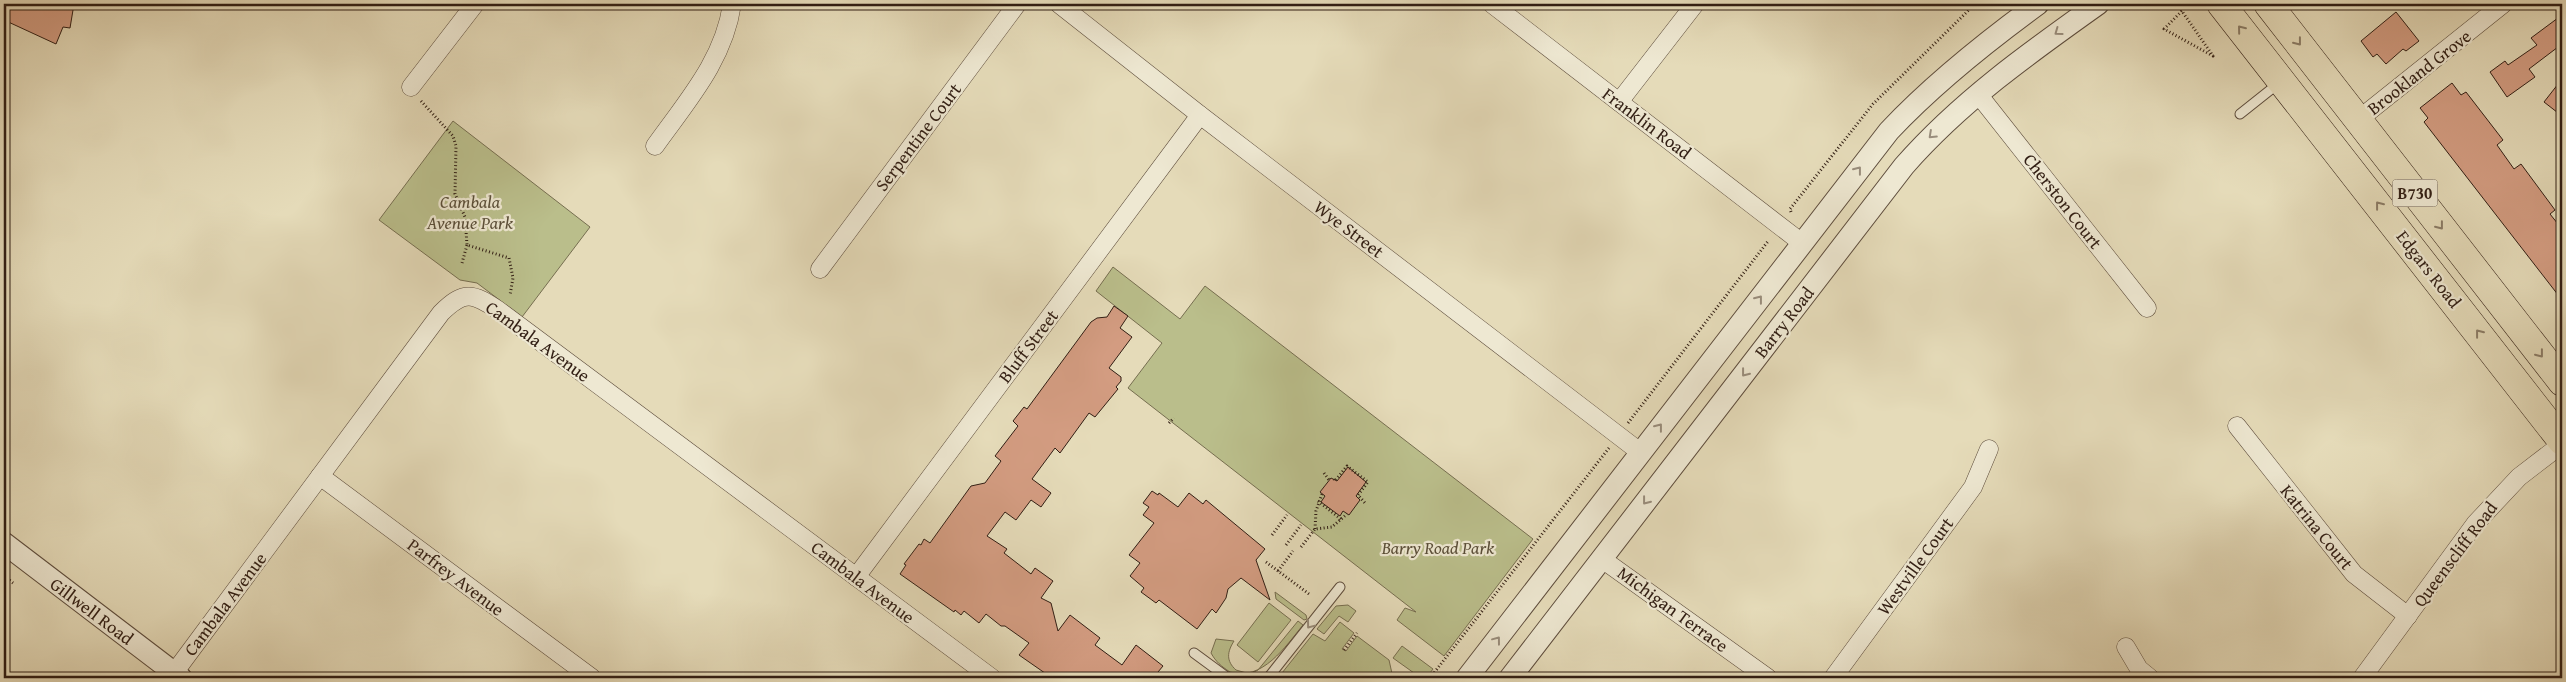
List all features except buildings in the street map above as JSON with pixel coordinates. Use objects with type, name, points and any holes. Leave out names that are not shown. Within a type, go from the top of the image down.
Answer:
[{"type":"main road","name":"Edgars Road","points":[[2221,4],[2282,80],[2562,443]]},
{"type":"main road","name":"Edgars Road","points":[[2268,4],[2562,382]]},
{"type":"street","points":[[413,92],[475,4]]},
{"type":"street","points":[[654,146],[699,86],[715,60],[725,39],[732,4]]},
{"type":"street","name":"Serpentine Court","points":[[820,269],[1017,4]]},
{"type":"street","name":"Wye Street","points":[[1059,4],[1200,115],[1640,452]]},
{"type":"street","name":"Franklin Road","points":[[1492,4],[1802,242]]},
{"type":"street","points":[[1619,102],[1695,4]]},
{"type":"street","name":"Barry Road","points":[[1467,678],[1889,131],[1907,111],[1973,54],[2038,4]]},
{"type":"street","name":"Barry Road","points":[[1510,678],[1920,147],[2014,64],[2098,4]]},
{"type":"street","name":"Brookland Grove","points":[[2358,120],[2503,4]]},
{"type":"street","name":"Cherston Court","points":[[1978,94],[2147,308]]},
{"type":"street","name":"Bluff Street","points":[[856,577],[1200,115]]},
{"type":"street","points":[[1802,242],[1830,263]]},
{"type":"street","name":"Cambala Avenue","points":[[177,676],[320,476],[441,313],[457,299],[473,296],[498,310],[992,678]]},
{"type":"street","name":"Katrina Court","points":[[2237,426],[2349,567],[2369,587],[2408,616]]},
{"type":"street","name":"Queenscliff Road","points":[[2362,678],[2475,524],[2520,477],[2562,443]]},
{"type":"street","name":"Westville Court","points":[[1833,678],[1973,487],[1989,449]]},
{"type":"street","name":"Parfrey Avenue","points":[[320,476],[592,678]]},
{"type":"street","name":"Gillwell Road","points":[[4,544],[177,676]]},
{"type":"street","name":"Michigan Terrace","points":[[1602,559],[1768,678]]},
{"type":"street","points":[[2126,647],[2139,669],[2150,678]]},
{"type":"lane","points":[[2240,114],[2282,80]]},
{"type":"lane","points":[[1268,678],[1340,587]]},
{"type":"lane","points":[[1194,653],[1228,678]]},
{"type":"path","points":[[1430,678],[1768,240],[1773,240],[1792,215],[1790,209],[1858,122],[1976,4]]},
{"type":"path","points":[[2177,4],[2213,56],[2164,28],[2182,12]]},
{"type":"path","points":[[413,92],[453,136],[456,146],[455,194],[465,217],[467,245],[462,263]]},
{"type":"path","points":[[467,245],[509,258],[513,278],[510,295]]},
{"type":"path","points":[[1169,424],[1174,418]]},
{"type":"path","points":[[1334,479],[1335,481],[1347,466],[1368,482],[1358,495],[1365,503]]},
{"type":"path","points":[[1324,473],[1329,480]]},
{"type":"path","points":[[1301,547],[1315,529],[1318,501],[1322,494]]},
{"type":"path","points":[[1318,501],[1342,520]]},
{"type":"path","points":[[1272,535],[1287,514]]},
{"type":"path","points":[[1315,529],[1332,527],[1347,514]]},
{"type":"path","points":[[1286,545],[1301,525]]},
{"type":"path","points":[[1278,571],[1293,551]]},
{"type":"path","points":[[1266,562],[1310,594]]},
{"type":"path","points":[[4,576],[13,583]]},
{"type":"path","points":[[1344,650],[1357,633]]},
{"type":"green space","name":"Cambala Avenue Park","points":[[453,121],[590,227],[522,317],[477,283],[460,280],[379,220]]},
{"type":"green space","name":"Barry Road Park","points":[[1113,267],[1180,319],[1205,286],[1533,539],[1444,656],[1397,620],[1405,608],[1416,612],[1128,388],[1162,343],[1096,291]]},
{"type":"green space","points":[[1275,592],[1306,615],[1307,619],[1304,620],[1276,599]]},
{"type":"green space","points":[[1269,603],[1291,620],[1258,662],[1237,645]]},
{"type":"green space","points":[[1348,605],[1356,611],[1348,622],[1339,616],[1324,634],[1317,629],[1336,606]]},
{"type":"green space","points":[[1298,621],[1303,625],[1281,652],[1259,669]]},
{"type":"green space","points":[[1340,622],[1354,633],[1342,649],[1346,651],[1357,636],[1389,660],[1393,678],[1278,678],[1313,634],[1325,641]]},
{"type":"green space","points":[[1216,639],[1234,641],[1229,653],[1230,663],[1236,670],[1246,673],[1230,672],[1221,666],[1211,653]]},
{"type":"green space","points":[[1402,646],[1433,669],[1426,678],[1421,678],[1393,658]]}]
